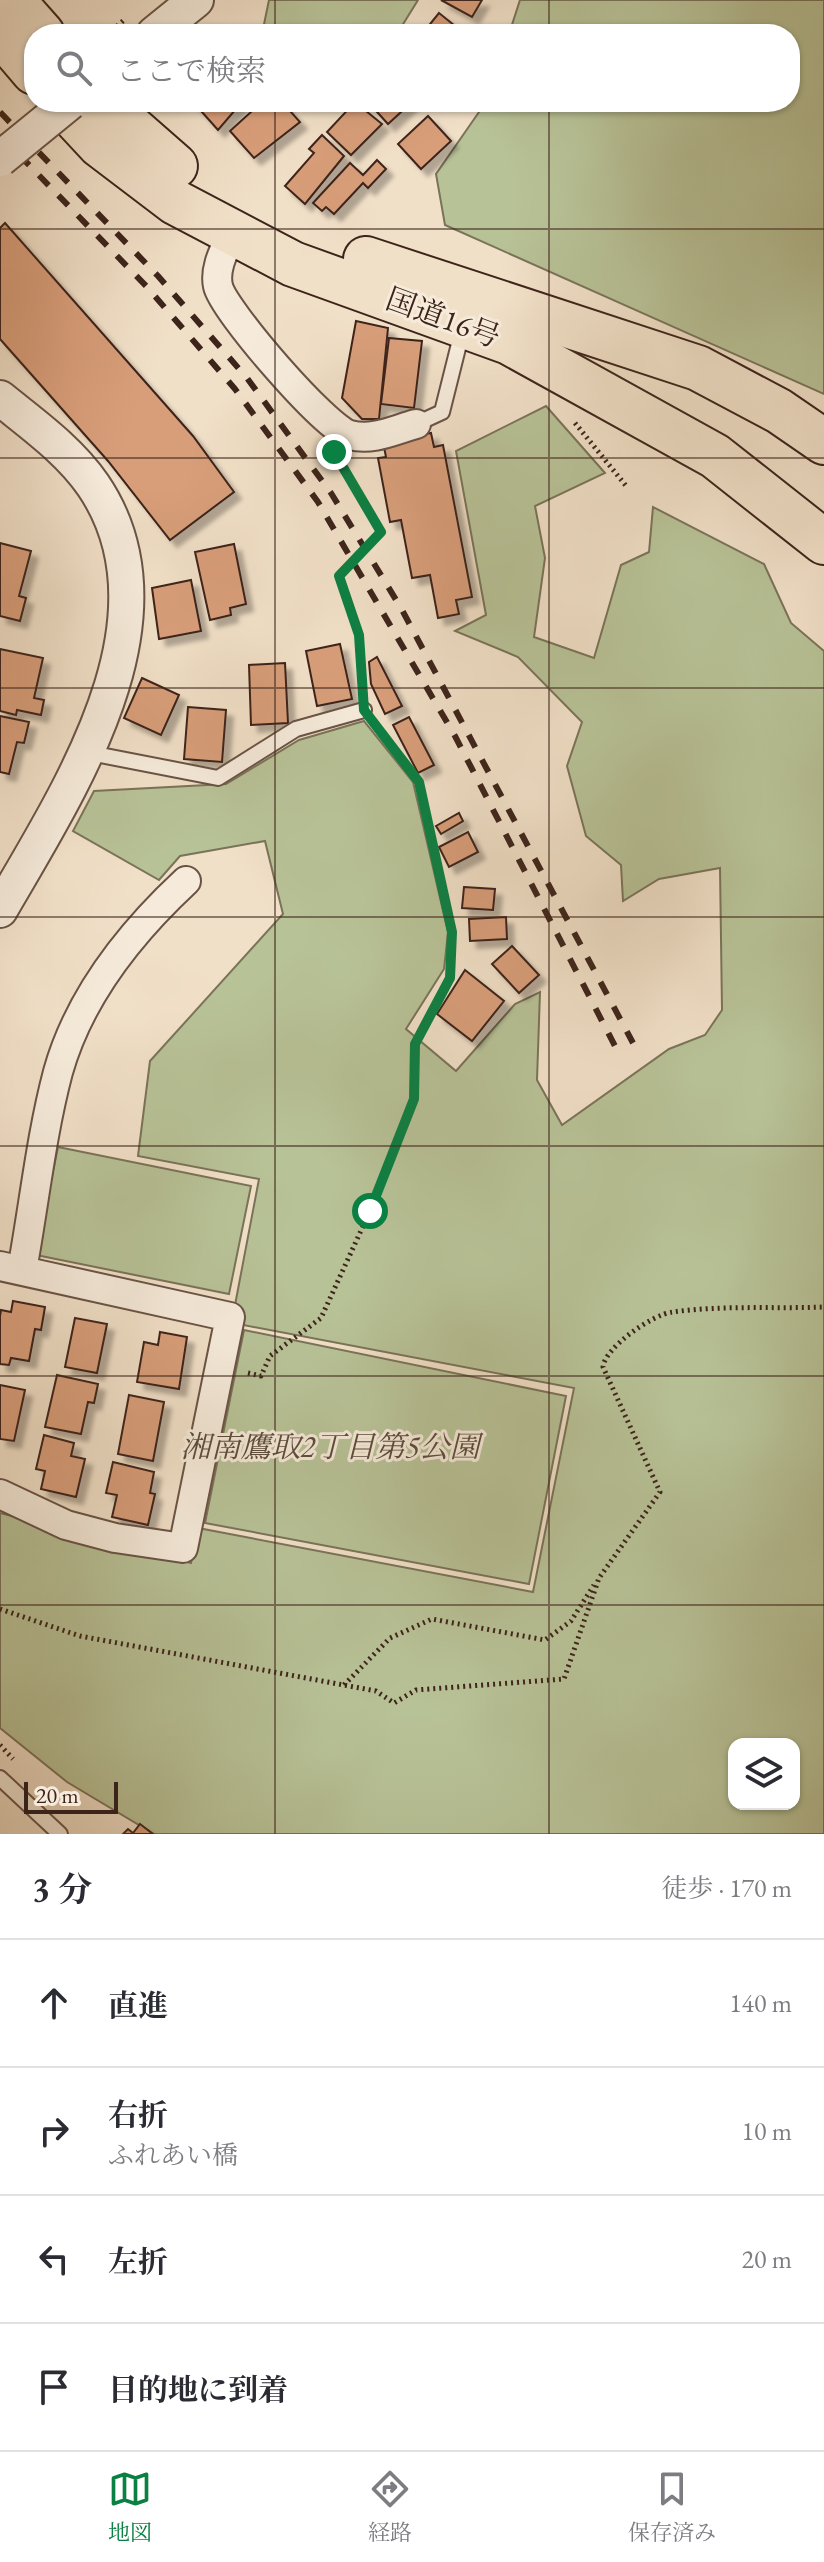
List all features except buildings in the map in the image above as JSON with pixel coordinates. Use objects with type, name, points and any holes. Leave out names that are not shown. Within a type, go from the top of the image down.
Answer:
[{"type":"highway","points":[[12,0],[33,24]]},
{"type":"highway","points":[[0,32],[24,60]]},
{"type":"highway","name":"国道16号","points":[[69,112],[100,145],[175,202],[293,264],[509,342],[715,456],[824,542]]},
{"type":"highway","name":"国道16号","points":[[113,112],[161,157],[249,211],[308,239],[698,368],[779,411],[824,442]]},
{"type":"street","points":[[166,24],[196,0]]},
{"type":"street","points":[[0,159],[58,112]]},
{"type":"street","points":[[232,233],[217,273],[224,303],[311,405],[346,435],[367,438],[416,424]]},
{"type":"street","points":[[0,398],[50,438],[93,484],[115,528],[126,581],[125,630],[110,700],[0,910]]},
{"type":"street","points":[[0,1494],[66,1525],[115,1538],[183,1548],[230,1317],[11,1268],[59,1071],[83,1010],[143,921],[186,881]]},
{"type":"lane","points":[[416,424],[442,412],[463,325]]},
{"type":"lane","points":[[85,752],[218,778],[296,729],[364,710]]},
{"type":"lane","points":[[0,1778],[60,1834]]},
{"type":"path","points":[[566,413],[627,487]]},
{"type":"path","points":[[261,1376],[270,1356],[321,1318],[370,1211],[414,1099],[415,1044],[450,978],[452,932],[419,782],[364,710],[359,635],[339,576],[381,532],[334,452]]},
{"type":"path","points":[[344,1685],[390,1638],[432,1619],[545,1640],[571,1621],[660,1492],[603,1367],[604,1356],[615,1344],[669,1312],[824,1307]]},
{"type":"path","points":[[0,1609],[80,1636],[376,1691],[394,1703],[416,1690],[564,1679],[599,1578]]},
{"type":"green space","points":[[269,0],[418,0],[403,24],[264,24]]},
{"type":"green space","points":[[520,0],[824,0],[824,394],[445,225],[436,174],[479,112],[800,112],[800,24],[512,24]]},
{"type":"green space","points":[[546,406],[605,473],[535,506],[545,558],[534,637],[594,658],[621,565],[649,552],[653,507],[764,564],[791,623],[824,651],[824,1834],[154,1834],[67,1782],[0,1728],[0,1513],[191,1563],[198,1528],[533,1592],[574,1388],[238,1324],[235,1305],[259,1179],[138,1156],[150,1061],[283,914],[265,841],[180,856],[159,880],[73,831],[94,791],[226,784],[299,740],[364,721],[413,782],[448,932],[444,969],[406,1029],[456,1071],[515,1004],[540,992],[537,1080],[562,1125],[669,1049],[705,1035],[722,1010],[720,868],[659,879],[623,901],[621,865],[586,836],[567,766],[582,722],[518,657],[455,631],[486,615],[456,451]]},
{"type":"green space","points":[[58,1147],[251,1186],[229,1294],[36,1255]]},
{"type":"green space","name":"湘南鷹取2丁目第5公園","points":[[244,1330],[566,1396],[529,1584],[205,1523]]},
{"type":"railway","points":[[0,112],[158,276],[247,378],[331,493],[401,608],[633,1043]]},
{"type":"railway","points":[[0,135],[147,287],[235,389],[318,502],[455,736],[617,1050]]},
{"type":"route","points":[[334,452],[381,532],[339,576],[359,635],[364,710],[419,782],[452,932],[450,978],[415,1044],[414,1099],[370,1211]]}]
